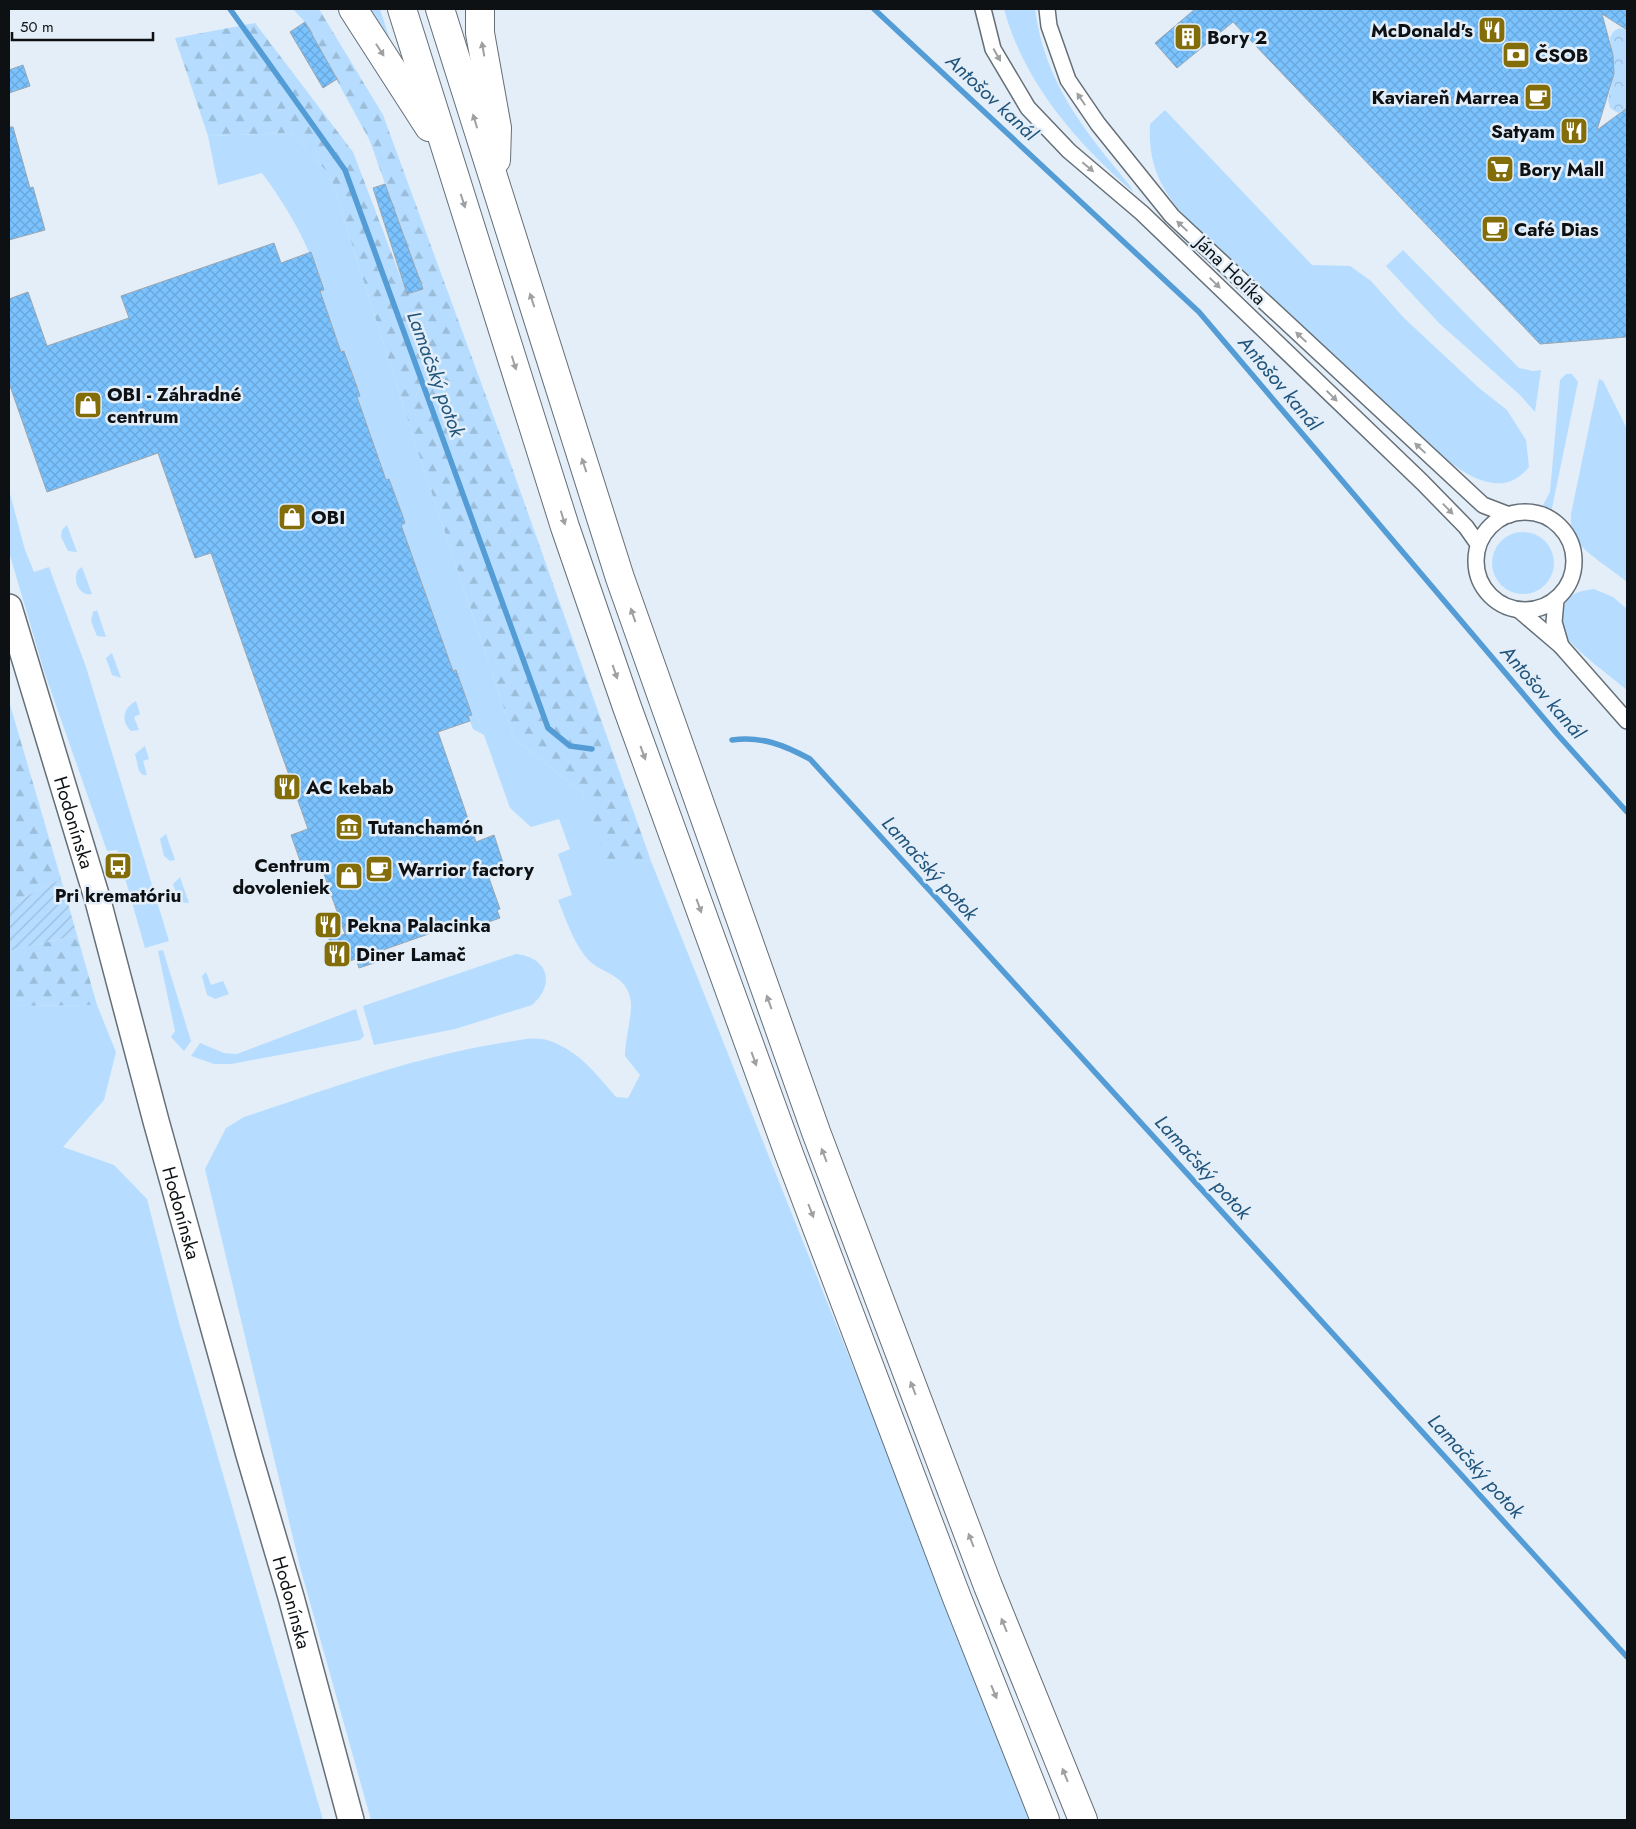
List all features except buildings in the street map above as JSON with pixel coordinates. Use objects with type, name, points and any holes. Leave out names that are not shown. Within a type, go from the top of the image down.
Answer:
[{"type":"highway","points":[[353,9],[448,155]]},
{"type":"highway","points":[[402,9],[565,527],[627,707],[799,1182],[956,1598],[1045,1820]]},
{"type":"highway","points":[[440,9],[620,578],[812,1122],[988,1586],[1083,1820]]},
{"type":"highway","points":[[480,9],[480,34],[497,128],[495,184]]},
{"type":"main road","name":"Hodonínska","points":[[9,607],[98,901],[152,1103],[291,1597],[351,1820]]},
{"type":"street","name":"Jána Holíka","points":[[983,9],[993,49],[1028,108],[1069,151],[1142,213],[1422,482],[1466,527],[1478,544]]},
{"type":"street","name":"Jána Holíka","points":[[1047,9],[1049,26],[1068,80],[1098,124],[1172,216],[1482,505],[1509,515]]},
{"type":"street","points":[[1520,611],[1539,608],[1556,600],[1568,585],[1574,566],[1572,549],[1566,535],[1558,525],[1541,515],[1528,512],[1509,515],[1492,524],[1478,544],[1475,564],[1480,584],[1494,601],[1520,611],[1561,646],[1627,721]]},
{"type":"street","points":[[1556,600],[1554,622],[1561,646]]},
{"type":"green space","points":[[293,9],[319,9],[383,115],[505,448],[651,861],[608,865],[582,792],[514,738],[417,449],[330,175],[291,133],[208,136],[175,38],[255,23],[353,152],[407,294],[422,289],[370,141],[305,22]]},
{"type":"green space","points":[[359,9],[380,9],[389,37],[379,40]]},
{"type":"green space","points":[[1004,9],[1035,9],[1040,36],[1058,84],[1083,126],[1133,192],[1072,132],[1055,110],[1025,62],[1013,36]]},
{"type":"green space","points":[[1620,28],[1627,30],[1627,108],[1618,113],[1610,108],[1608,100],[1614,74],[1610,37],[1614,31]]},
{"type":"green space","points":[[1165,110],[1312,265],[1350,266],[1371,281],[1404,318],[1479,388],[1507,410],[1526,440],[1529,467],[1509,482],[1493,483],[1481,480],[1456,467],[1345,370],[1185,217],[1162,185],[1157,175],[1151,151],[1150,124]]},
{"type":"green space","points":[[291,133],[330,175],[417,449],[514,738],[582,792],[608,864],[651,861],[1034,1820],[371,1820],[300,1567],[205,1169],[226,1128],[244,1117],[403,1065],[468,1049],[526,1039],[544,1039],[560,1045],[579,1057],[616,1097],[628,1098],[640,1075],[625,1056],[631,1008],[629,993],[625,985],[585,956],[573,936],[558,900],[572,895],[558,854],[570,849],[559,819],[531,827],[510,808],[484,735],[473,729],[468,716],[472,715],[456,670],[453,671],[401,525],[405,523],[389,479],[386,480],[357,397],[360,395],[345,351],[341,352],[320,291],[323,289],[305,242],[282,202],[262,173],[218,185],[208,136]]},
{"type":"green space","points":[[1403,250],[1519,368],[1533,371],[1541,370],[1535,412],[1520,395],[1440,324],[1386,266]]},
{"type":"green space","points":[[1566,374],[1572,374],[1578,382],[1551,513],[1541,509],[1550,492],[1560,380]]},
{"type":"green space","points":[[1599,379],[1603,381],[1627,429],[1627,582],[1585,550],[1573,535],[1572,529],[1571,514]]},
{"type":"green space","points":[[9,490],[25,550],[34,572],[49,567],[86,667],[169,941],[145,948],[117,850],[107,851],[44,671],[9,552]]},
{"type":"green space","points":[[67,525],[77,552],[68,551],[61,537],[62,530]]},
{"type":"green space","points":[[1517,532],[1529,532],[1545,541],[1552,551],[1554,563],[1552,575],[1545,585],[1529,594],[1517,594],[1506,589],[1497,580],[1492,569],[1492,557],[1497,546],[1506,537]]},
{"type":"green space","points":[[82,567],[92,594],[83,593],[76,582],[76,574]]},
{"type":"green space","points":[[1594,589],[1613,597],[1627,609],[1627,690],[1574,646],[1562,629],[1562,615],[1570,597],[1576,593]]},
{"type":"green space","points":[[97,610],[106,637],[97,636],[91,621],[93,612]]},
{"type":"green space","points":[[112,653],[121,678],[112,675],[106,658]]},
{"type":"green space","points":[[9,701],[61,879],[15,902],[9,903]]},
{"type":"green space","points":[[136,701],[140,714],[134,717],[139,730],[131,731],[125,723],[125,714],[126,710]]},
{"type":"green space","points":[[145,746],[149,759],[143,761],[147,775],[143,775],[139,771],[135,754]]},
{"type":"green space","points":[[166,834],[175,860],[170,861],[164,856],[160,839]]},
{"type":"green space","points":[[180,877],[189,903],[179,902],[173,884]]},
{"type":"green space","points":[[61,879],[77,935],[9,951],[9,903],[15,902]]},
{"type":"green space","points":[[77,935],[97,1005],[9,1006],[9,951]]},
{"type":"green space","points":[[163,950],[191,1041],[184,1051],[171,1037],[175,1031],[158,951]]},
{"type":"green space","points":[[516,954],[535,960],[545,973],[544,989],[540,997],[532,1005],[455,1029],[374,1045],[363,1006]]},
{"type":"green space","points":[[206,972],[211,985],[223,981],[229,994],[215,999],[207,995],[202,976]]},
{"type":"green space","points":[[97,1005],[116,1052],[104,1100],[63,1147],[114,1165],[147,1199],[178,1319],[323,1820],[9,1820],[9,1006]]},
{"type":"green space","points":[[356,1009],[364,1036],[360,1040],[231,1064],[214,1064],[191,1056],[200,1043],[224,1053],[237,1054]]},
{"type":"waterway","name":"Lamačský potok","points":[[230,9],[345,170],[548,728],[570,746],[592,749]]},
{"type":"waterway","name":"Antošov kanál","points":[[874,9],[1199,312],[1558,735],[1627,812]]},
{"type":"waterway","name":"Lamačský potok","points":[[732,740],[753,739],[772,743],[810,759],[1627,1657]]},
{"type":"place","name":"McDonald's","points":[[1492,30]]},
{"type":"place","name":"Bory 2","points":[[1188,37]]},
{"type":"place","name":"ČSOB","points":[[1516,55]]},
{"type":"place","name":"Kaviareň Marrea","points":[[1538,97]]},
{"type":"place","name":"Satyam","points":[[1574,131]]},
{"type":"place","name":"Bory Mall","points":[[1500,169]]},
{"type":"place","name":"Café Dias","points":[[1495,229]]},
{"type":"place","name":"OBI - Záhradné centrum","points":[[88,405]]},
{"type":"place","name":"OBI","points":[[292,517]]},
{"type":"place","name":"AC kebab","points":[[287,787]]},
{"type":"place","name":"Tutanchamón","points":[[349,827]]},
{"type":"place","name":"Pri krematóriu","points":[[118,866]]},
{"type":"place","name":"Warrior factory","points":[[379,869]]},
{"type":"place","name":"Centrum dovoleniek","points":[[349,876]]},
{"type":"place","name":"Pekna Palacinka","points":[[328,925]]},
{"type":"place","name":"Diner Lamač","points":[[337,954]]}]
